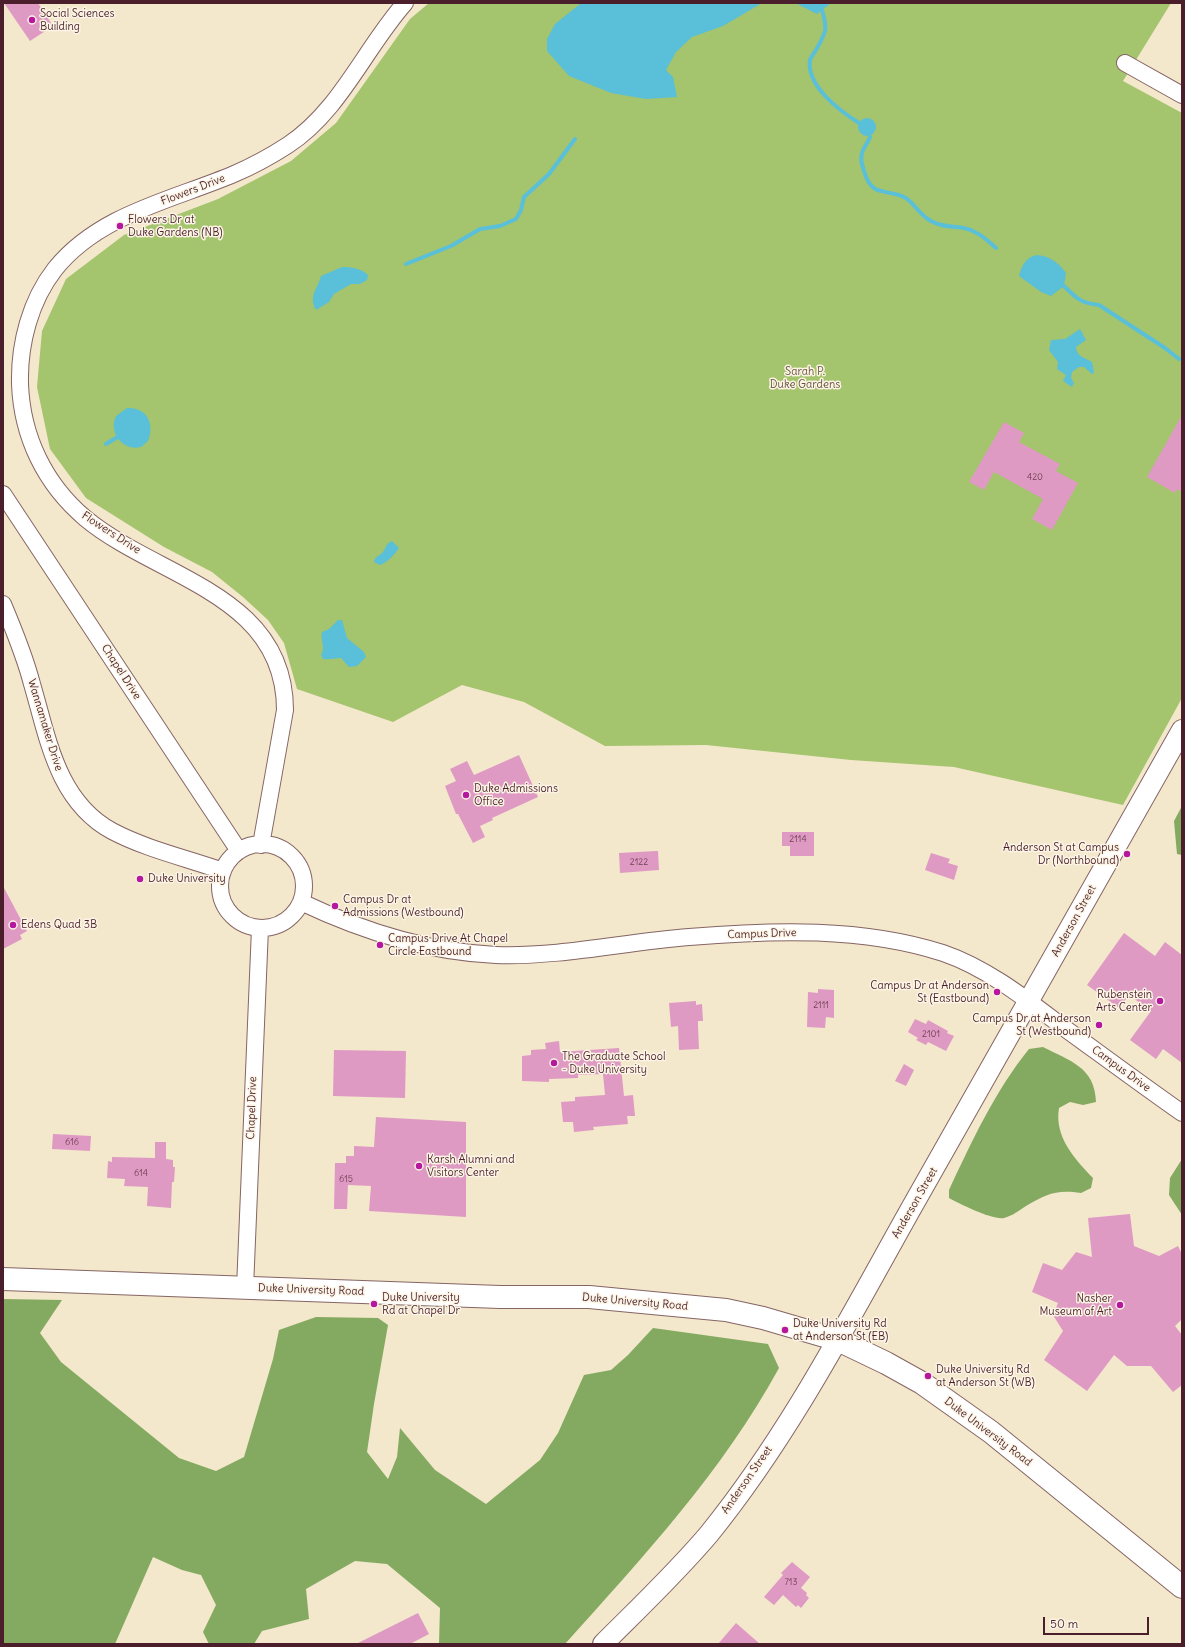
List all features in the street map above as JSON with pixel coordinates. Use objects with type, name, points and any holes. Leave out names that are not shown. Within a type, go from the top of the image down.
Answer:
[{"type":"main road","name":"Duke University Road","points":[[3,1279],[492,1296],[590,1297],[726,1310],[763,1318],[838,1340],[886,1363],[922,1383],[992,1432],[1182,1587]]},
{"type":"street","name":"Flowers Drive","points":[[261,844],[285,710],[284,690],[273,656],[255,628],[234,606],[87,520],[58,492],[33,450],[22,412],[20,372],[23,343],[28,320],[48,278],[85,239],[103,228],[144,209],[236,174],[259,163],[290,143],[308,129],[331,105],[405,3]]},
{"type":"street","points":[[1125,63],[1182,95]]},
{"type":"street","name":"Chapel Drive","points":[[3,494],[239,851]]},
{"type":"street","name":"Wannamaker Drive","points":[[3,604],[19,643],[57,769],[78,803],[95,820],[112,831],[132,840],[223,871]]},
{"type":"street","name":"Anderson Street","points":[[603,1644],[667,1580],[708,1535],[735,1500],[838,1340],[1182,730]]},
{"type":"street","points":[[261,844],[275,846],[296,862],[302,875],[304,888],[301,902],[294,913],[285,922],[273,927],[260,928],[247,926],[235,919],[226,909],[221,897],[220,884],[223,871],[229,860],[239,851],[249,846],[261,844]]},
{"type":"street","name":"Campus Drive","points":[[301,902],[373,932],[402,940],[459,951],[496,955],[577,950],[689,937],[753,934],[852,934],[943,953],[976,967],[1028,1002],[1182,1113]]},
{"type":"street","name":"Chapel Drive","points":[[245,1288],[260,928]]},
{"type":"green space","name":"Sarah P. Duke Gardens","points":[[429,3],[1171,3],[1123,81],[1182,113],[1182,698],[1123,805],[954,767],[851,760],[706,745],[605,746],[524,702],[462,685],[393,722],[297,689],[284,643],[268,620],[243,597],[212,572],[164,547],[86,498],[50,449],[37,387],[42,331],[66,279],[124,235],[218,199],[291,161],[336,123],[410,19]]},
{"type":"green space","points":[[1182,806],[1182,855],[1177,854],[1174,821]]},
{"type":"green space","points":[[1043,1047],[1071,1061],[1079,1067],[1086,1073],[1095,1090],[1096,1102],[1083,1105],[1070,1102],[1059,1108],[1058,1119],[1067,1147],[1093,1178],[1091,1188],[1081,1193],[1058,1192],[1046,1196],[1004,1218],[992,1217],[949,1198],[949,1190],[966,1153],[1005,1082],[1029,1049]]},
{"type":"green space","points":[[1182,1159],[1182,1215],[1169,1195],[1170,1178]]},
{"type":"green space","points":[[3,1299],[62,1300],[40,1333],[61,1362],[179,1458],[216,1471],[244,1457],[273,1359],[279,1330],[316,1317],[378,1318],[388,1325],[367,1452],[388,1479],[397,1457],[400,1428],[435,1470],[486,1504],[540,1460],[558,1433],[584,1375],[611,1370],[628,1355],[653,1328],[768,1344],[779,1368],[757,1406],[707,1478],[652,1546],[565,1644],[439,1644],[440,1608],[387,1564],[355,1561],[306,1589],[309,1619],[262,1631],[254,1644],[209,1644],[203,1632],[216,1605],[201,1575],[182,1570],[153,1557],[115,1644],[3,1644]]},
{"type":"water","points":[[762,3],[723,26],[692,37],[676,52],[666,70],[673,77],[677,97],[646,99],[611,93],[569,76],[547,51],[547,39],[555,24],[580,4]]},
{"type":"water","points":[[795,3],[831,3],[817,14]]},
{"type":"water","points":[[863,118],[871,118],[876,123],[874,134],[871,136],[863,136],[858,131],[858,123]]},
{"type":"water","points":[[1037,255],[1054,261],[1066,273],[1064,286],[1051,296],[1041,292],[1019,276],[1025,262]]},
{"type":"water","points":[[342,267],[359,269],[368,275],[367,280],[360,284],[351,284],[334,294],[329,302],[316,310],[313,296],[321,276]]},
{"type":"water","points":[[1080,329],[1086,340],[1076,347],[1076,350],[1081,356],[1092,362],[1094,373],[1092,374],[1084,367],[1079,367],[1072,372],[1071,378],[1074,383],[1072,387],[1063,381],[1066,375],[1057,369],[1058,362],[1049,350],[1051,340],[1065,339]]},
{"type":"water","points":[[127,408],[140,410],[148,418],[150,423],[150,435],[148,441],[141,447],[128,447],[123,444],[116,434],[114,422],[116,416]]},
{"type":"water","points":[[392,541],[399,548],[395,553],[383,564],[380,565],[374,562],[374,560]]},
{"type":"water","points":[[338,620],[342,620],[347,638],[364,652],[366,657],[357,666],[349,667],[341,658],[323,659],[321,655],[323,650],[322,632],[329,629]]},
{"type":"building","name":"Social Sciences Building","points":[[4,3],[38,3],[53,26],[30,41]]},
{"type":"building","points":[[1182,415],[1182,492],[1177,489],[1175,493],[1147,477]]},
{"type":"building","points":[[1004,422],[1024,433],[1019,442],[1060,464],[1056,471],[1078,483],[1052,530],[1032,519],[1043,499],[994,472],[984,490],[969,482]]},
{"type":"building","points":[[519,755],[538,797],[492,818],[493,820],[480,826],[485,837],[473,843],[458,814],[456,814],[445,786],[456,781],[450,769],[467,761],[474,775]]},
{"type":"building","points":[[782,832],[814,832],[814,856],[790,856],[790,846],[782,846]]},
{"type":"building","points":[[658,851],[659,870],[620,873],[619,853]]},
{"type":"building","points":[[931,853],[950,859],[948,863],[958,866],[954,880],[925,870]]},
{"type":"building","name":"Edens Quad 3B","points":[[3,886],[27,931],[20,935],[22,939],[3,949]]},
{"type":"building","name":"Rubenstein Arts Center","points":[[1124,933],[1155,956],[1165,942],[1182,955],[1182,1063],[1163,1049],[1156,1059],[1130,1040],[1151,1011],[1129,995],[1119,1008],[1087,985]]},
{"type":"building","points":[[818,989],[834,990],[834,1018],[826,1017],[825,1028],[807,1027],[808,992],[818,993]]},
{"type":"building","points":[[696,1001],[696,1005],[702,1004],[703,1021],[698,1021],[699,1049],[679,1050],[678,1026],[671,1027],[669,1003]]},
{"type":"building","points":[[915,1019],[926,1024],[928,1020],[954,1036],[946,1051],[928,1042],[926,1045],[916,1040],[918,1038],[908,1032]]},
{"type":"building","points":[[559,1041],[560,1052],[619,1048],[624,1096],[633,1095],[635,1116],[627,1116],[628,1124],[593,1127],[594,1130],[574,1132],[573,1122],[563,1122],[561,1102],[575,1101],[575,1097],[605,1095],[603,1074],[578,1075],[578,1078],[549,1079],[549,1082],[522,1081],[522,1056],[531,1055],[531,1050],[546,1049],[545,1043]]},
{"type":"building","points":[[334,1050],[406,1051],[405,1098],[333,1096]]},
{"type":"building","points":[[904,1064],[914,1070],[906,1086],[895,1081]]},
{"type":"building","name":"Karsh Alumni and Visitors Center","points":[[376,1117],[466,1122],[466,1217],[369,1211],[371,1186],[348,1185],[347,1209],[334,1209],[335,1163],[346,1163],[346,1156],[354,1156],[354,1146],[374,1147]]},
{"type":"building","points":[[53,1134],[91,1136],[90,1151],[52,1149]]},
{"type":"building","points":[[155,1142],[166,1142],[166,1159],[173,1160],[173,1167],[175,1167],[174,1182],[172,1182],[171,1208],[147,1206],[148,1187],[124,1186],[125,1179],[107,1178],[108,1161],[112,1162],[112,1157],[155,1158]]},
{"type":"building","name":"Nasher Museum of Art","points":[[1130,1214],[1134,1246],[1159,1256],[1178,1246],[1182,1254],[1182,1319],[1175,1326],[1182,1335],[1182,1385],[1173,1392],[1151,1366],[1127,1366],[1114,1355],[1087,1391],[1044,1360],[1063,1331],[1053,1315],[1058,1303],[1032,1292],[1043,1263],[1062,1270],[1076,1252],[1092,1257],[1088,1218]]},
{"type":"building","points":[[792,1562],[810,1577],[801,1588],[807,1593],[806,1595],[809,1598],[801,1608],[798,1605],[796,1607],[783,1595],[774,1605],[764,1597],[783,1575],[781,1573]]},
{"type":"building","points":[[418,1613],[429,1634],[410,1644],[356,1644]]},
{"type":"building","points":[[736,1623],[760,1644],[718,1644]]},
{"type":"waterway","points":[[822,10],[825,22],[825,31],[810,60],[810,70],[813,79],[826,97],[834,105],[859,123]]},
{"type":"waterway","points":[[870,137],[861,158],[867,180],[875,189],[904,197],[934,223],[974,231],[996,248]]},
{"type":"waterway","points":[[406,264],[451,246],[480,229],[500,226],[516,219],[521,210],[524,197],[549,174],[575,139]]},
{"type":"waterway","points":[[1064,286],[1080,300],[1099,305],[1165,348],[1179,359]]},
{"type":"waterway","points":[[106,444],[121,435]]},
{"type":"place","name":"Social Sciences Building","points":[[32,20]]},
{"type":"place","name":"Flowers Dr at Duke Gardens (NB)","points":[[120,226]]},
{"type":"place","name":"Duke Admissions Office","points":[[466,795]]},
{"type":"place","name":"Anderson St at Campus Dr (Northbound)","points":[[1127,854]]},
{"type":"place","name":"Duke University","points":[[140,879]]},
{"type":"place","name":"Campus Dr at Admissions (Westbound)","points":[[335,906]]},
{"type":"place","name":"Edens Quad 3B","points":[[13,925]]},
{"type":"place","name":"Campus Drive At Chapel Circle Eastbound","points":[[380,945]]},
{"type":"place","name":"Campus Dr at Anderson St (Eastbound)","points":[[997,992]]},
{"type":"place","name":"Rubenstein Arts Center","points":[[1160,1001]]},
{"type":"place","name":"Campus Dr at Anderson St (Westbound)","points":[[1099,1025]]},
{"type":"place","name":"The Graduate School - Duke University","points":[[554,1063]]},
{"type":"place","name":"Karsh Alumni and Visitors Center","points":[[419,1166]]},
{"type":"place","name":"Duke University Rd at Chapel Dr","points":[[374,1304]]},
{"type":"place","name":"Nasher Museum of Art","points":[[1120,1305]]},
{"type":"place","name":"Duke University Rd at Anderson St (EB)","points":[[785,1330]]},
{"type":"place","name":"Duke University Rd at Anderson St (WB)","points":[[928,1376]]}]
